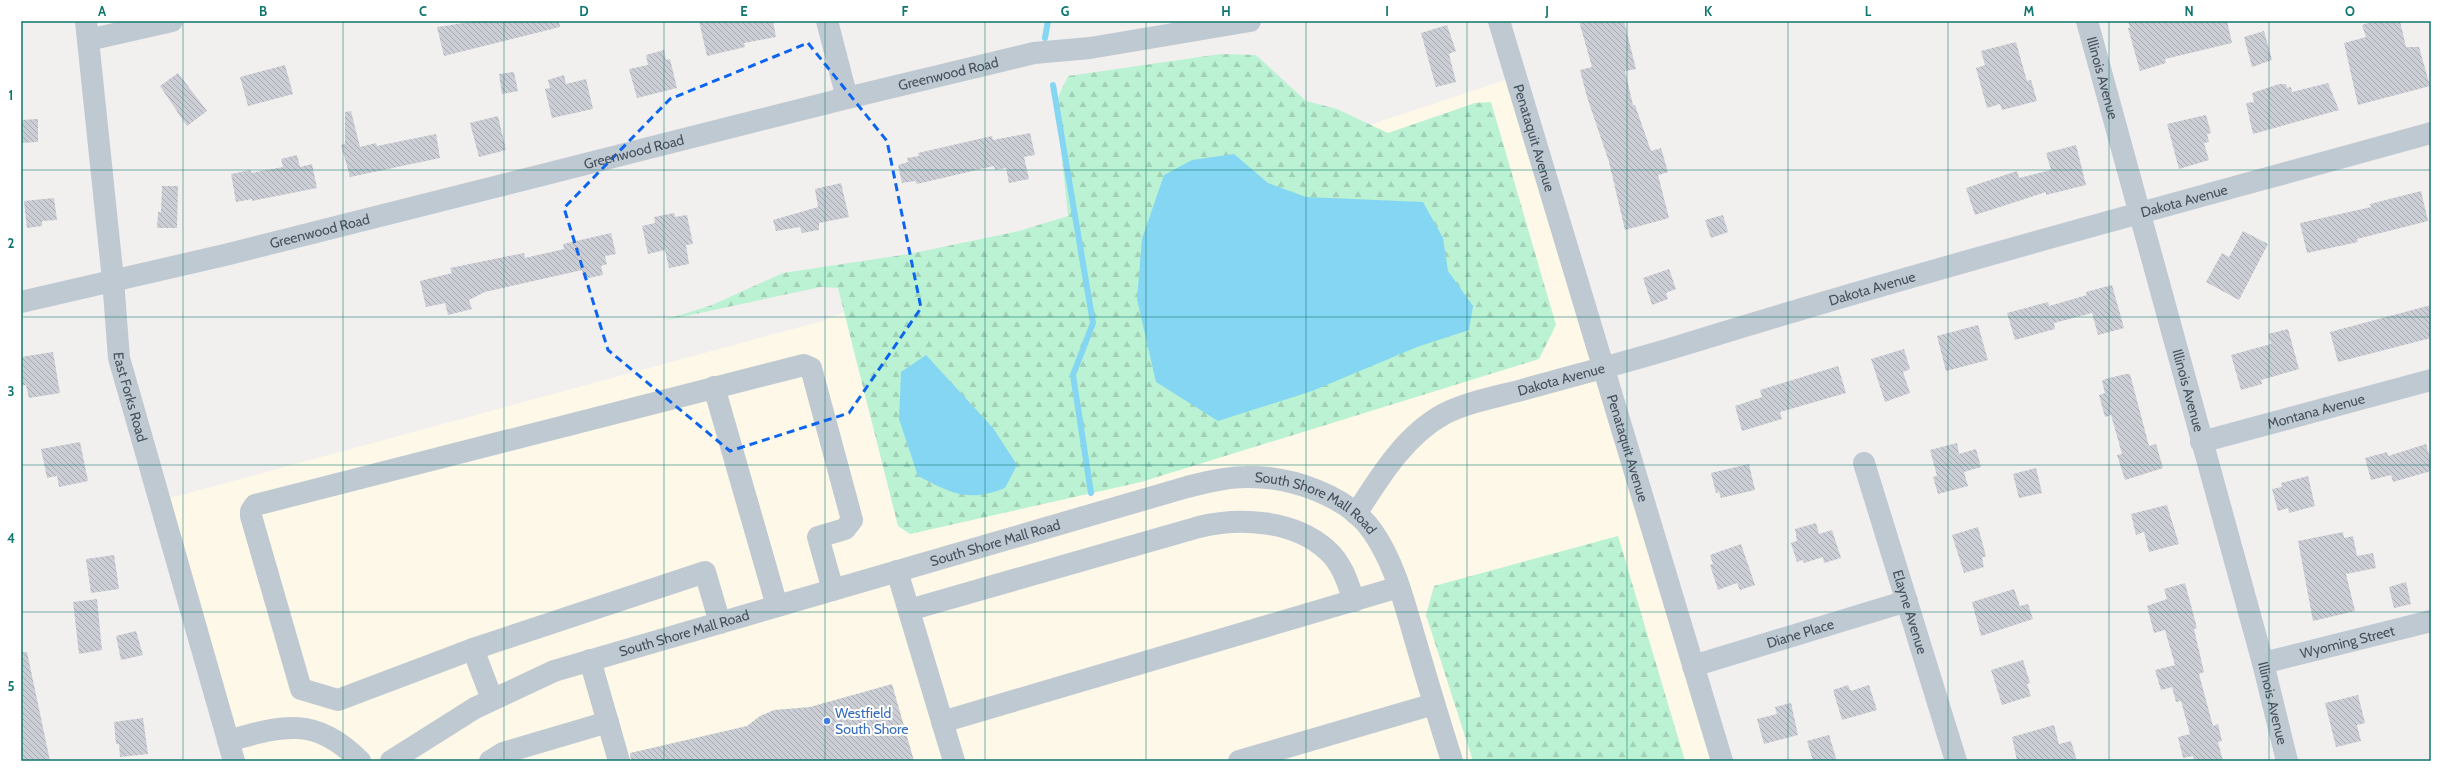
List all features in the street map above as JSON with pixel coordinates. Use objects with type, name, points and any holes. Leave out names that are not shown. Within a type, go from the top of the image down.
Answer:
[{"type":"street","points":[[87,31],[172,21]]},
{"type":"street","points":[[827,21],[847,98]]},
{"type":"street","name":"Greenwood Road","points":[[21,302],[228,254],[847,98],[1034,53],[1090,48],[1250,21]]},
{"type":"street","name":"Penataquit Avenue","points":[[1499,21],[1722,761]]},
{"type":"street","name":"Illinois Avenue","points":[[2087,21],[2138,214],[2263,663],[2287,761]]},
{"type":"street","name":"East Forks Road","points":[[87,31],[113,280],[119,358],[178,572],[231,751]]},
{"type":"street","name":"Dakota Avenue","points":[[1356,514],[1390,464],[1418,434],[1441,416],[1464,406],[1604,369],[1719,333],[2138,214],[2431,133]]},
{"type":"street","points":[[720,623],[705,572],[473,649],[338,700],[301,689],[251,511],[255,505],[300,493],[714,386],[793,366],[804,365],[811,368],[852,520],[845,529],[818,537],[833,590]]},
{"type":"street","name":"Montana Avenue","points":[[2201,442],[2431,380]]},
{"type":"street","points":[[714,386],[777,606]]},
{"type":"street","name":"Elayne Avenue","points":[[1864,463],[1956,761]]},
{"type":"street","name":"South Shore Mall Road","points":[[391,761],[456,718],[492,699],[538,677],[590,660],[1187,487],[1228,478],[1263,477],[1293,483],[1330,498],[1356,514],[1373,532],[1400,587],[1452,761]]},
{"type":"street","points":[[909,610],[1199,527],[1218,522],[1243,520],[1304,534],[1328,550],[1344,572],[1354,601]]},
{"type":"street","points":[[897,570],[954,761]]},
{"type":"street","points":[[942,722],[1400,587]]},
{"type":"street","name":"Diane Place","points":[[1693,666],[1907,601]]},
{"type":"street","name":"Wyoming Street","points":[[2263,663],[2431,621]]},
{"type":"street","points":[[473,649],[492,699]]},
{"type":"street","points":[[590,660],[619,761]]},
{"type":"street","points":[[1239,761],[1434,704]]},
{"type":"street","points":[[490,761],[503,753],[608,722]]},
{"type":"street","points":[[231,751],[284,729],[317,730],[335,738],[360,761]]},
{"type":"highlighted area","points":[[808,43],[887,141],[921,308],[849,413],[730,451],[608,350],[564,208],[670,99]]},
{"type":"shaded area","points":[[1517,76],[1722,761],[234,761],[159,501],[822,321],[1101,214]]},
{"type":"green space","points":[[1221,54],[1256,55],[1306,101],[1337,109],[1388,133],[1475,103],[1491,102],[1556,325],[1539,359],[1141,482],[910,534],[898,526],[838,288],[821,287],[662,321],[712,305],[783,273],[909,254],[1019,231],[1068,216],[1056,102],[1068,76]]},
{"type":"green space","points":[[1618,536],[1685,761],[1473,761],[1426,615],[1434,586]]},
{"type":"water","points":[[1234,154],[1268,183],[1306,197],[1423,202],[1443,238],[1448,271],[1473,306],[1469,330],[1417,347],[1312,391],[1218,421],[1156,382],[1137,299],[1142,239],[1164,175],[1192,160]]},
{"type":"water","points":[[926,355],[993,428],[1017,465],[1005,488],[980,495],[960,494],[940,487],[918,476],[899,419],[901,372]]},
{"type":"building","points":[[477,21],[559,21],[560,27],[444,56],[437,27]]},
{"type":"building","points":[[699,21],[773,21],[776,37],[744,43],[745,47],[707,56]]},
{"type":"building","points":[[1579,21],[1624,21],[1636,69],[1625,71],[1633,105],[1635,105],[1651,151],[1661,148],[1668,172],[1658,175],[1669,218],[1625,230],[1609,162],[1587,97],[1580,70],[1592,67]]},
{"type":"building","points":[[2128,21],[2227,21],[2232,43],[2165,59],[2166,63],[2140,71],[2128,28],[2130,28]]},
{"type":"building","points":[[2375,21],[2400,21],[2406,47],[2419,47],[2430,86],[2358,105],[2344,43],[2366,37],[2362,25]]},
{"type":"building","points":[[1447,25],[1456,51],[1449,54],[1456,82],[1436,87],[1421,33]]},
{"type":"building","points":[[2264,31],[2272,60],[2252,67],[2244,37]]},
{"type":"building","points":[[2016,42],[2027,81],[2031,80],[2037,101],[2002,110],[2000,104],[1987,108],[1976,68],[1985,65],[1981,51]]},
{"type":"building","points":[[664,50],[666,60],[670,59],[677,88],[637,98],[629,69],[648,65],[646,55]]},
{"type":"building","points":[[285,65],[293,94],[248,106],[240,77]]},
{"type":"building","points":[[514,72],[518,91],[502,94],[499,74]]},
{"type":"building","points":[[178,73],[207,111],[187,126],[160,86]]},
{"type":"building","points":[[564,75],[566,84],[586,79],[593,109],[552,118],[545,89],[550,88],[548,80]]},
{"type":"building","points":[[2328,83],[2339,110],[2253,134],[2246,103],[2254,102],[2252,93],[2279,84],[2286,84],[2287,88],[2291,87],[2292,92]]},
{"type":"building","points":[[351,111],[360,147],[376,143],[377,146],[436,134],[440,158],[350,177],[341,145],[345,144],[345,112]]},
{"type":"building","points":[[2206,115],[2211,133],[2207,134],[2209,142],[2204,143],[2209,160],[2179,169],[2167,124]]},
{"type":"building","points":[[498,116],[506,150],[479,157],[470,123]]},
{"type":"building","points":[[38,119],[38,142],[21,143],[21,120]]},
{"type":"building","points":[[1030,133],[1035,155],[1024,157],[1029,179],[1009,183],[1006,168],[995,170],[994,166],[917,184],[915,181],[902,183],[898,165],[908,162],[907,158],[919,156],[918,153],[992,136],[993,140]]},
{"type":"building","points":[[2076,145],[2086,185],[2046,195],[2046,192],[1975,215],[1966,188],[2017,171],[2019,178],[2051,170],[2046,153]]},
{"type":"building","points":[[297,155],[300,167],[312,164],[317,188],[252,201],[252,199],[236,202],[231,174],[251,170],[251,173],[283,167],[281,159]]},
{"type":"building","points":[[841,183],[849,217],[819,223],[819,230],[802,233],[800,227],[776,231],[773,220],[818,207],[815,189]]},
{"type":"building","points":[[162,186],[178,186],[177,228],[157,228],[158,212],[161,212]]},
{"type":"building","points":[[2421,191],[2428,221],[2357,239],[2358,242],[2307,253],[2300,223],[2371,207],[2370,204]]},
{"type":"building","points":[[54,198],[57,220],[42,221],[42,226],[27,228],[24,201]]},
{"type":"building","points":[[674,213],[675,217],[687,215],[693,244],[686,245],[689,264],[669,268],[665,250],[648,254],[642,226],[655,223],[654,217]]},
{"type":"building","points":[[1723,215],[1728,232],[1711,238],[1705,220]]},
{"type":"building","points":[[2243,231],[2268,244],[2239,300],[2206,282],[2222,253],[2229,257]]},
{"type":"building","points":[[611,233],[616,254],[605,256],[607,264],[601,266],[603,275],[584,279],[582,270],[485,292],[469,300],[472,309],[448,315],[445,303],[426,307],[420,281],[452,273],[450,268],[524,253],[525,258],[564,249],[563,244]]},
{"type":"building","points":[[1669,269],[1676,289],[1666,293],[1668,299],[1652,305],[1643,278]]},
{"type":"building","points":[[2112,285],[2124,328],[2098,335],[2092,313],[2054,323],[2055,329],[2015,340],[2007,313],[2048,302],[2049,306],[2087,295],[2086,292]]},
{"type":"building","points":[[2431,305],[2431,338],[2338,362],[2330,332]]},
{"type":"building","points":[[1978,325],[1988,360],[1946,371],[1937,336]]},
{"type":"building","points":[[2288,329],[2299,369],[2261,380],[2262,384],[2241,390],[2231,355],[2271,344],[2268,334]]},
{"type":"building","points":[[1904,349],[1910,369],[1903,372],[1910,393],[1885,402],[1871,359]]},
{"type":"building","points":[[53,352],[60,393],[29,398],[26,385],[21,386],[21,357]]},
{"type":"building","points":[[1838,366],[1846,393],[1780,412],[1782,419],[1742,431],[1735,406],[1762,397],[1760,390]]},
{"type":"building","points":[[2130,374],[2149,446],[2156,444],[2163,468],[2125,480],[2117,455],[2122,454],[2111,415],[2105,417],[2099,395],[2105,393],[2102,381]]},
{"type":"building","points":[[80,442],[88,481],[59,487],[57,476],[47,478],[41,449]]},
{"type":"building","points":[[1957,443],[1959,454],[1976,449],[1981,467],[1964,472],[1968,486],[1938,494],[1933,477],[1937,476],[1930,450]]},
{"type":"building","points":[[2426,444],[2431,462],[2431,471],[2393,482],[2391,475],[2371,480],[2365,458],[2387,452],[2388,456]]},
{"type":"building","points":[[1749,464],[1755,490],[1721,498],[1719,492],[1716,493],[1711,473]]},
{"type":"building","points":[[2036,468],[2042,493],[2019,498],[2013,474]]},
{"type":"building","points":[[2308,476],[2315,506],[2289,513],[2288,508],[2278,511],[2272,489],[2282,487],[2281,483]]},
{"type":"building","points":[[2167,505],[2179,544],[2149,552],[2144,532],[2136,535],[2131,514]]},
{"type":"building","points":[[1816,523],[1819,534],[1832,530],[1841,558],[1824,563],[1823,557],[1804,563],[1803,560],[1797,562],[1791,543],[1797,541],[1795,529]]},
{"type":"building","points":[[1978,527],[1986,556],[1982,558],[1984,567],[1964,573],[1952,535]]},
{"type":"building","points":[[2343,532],[2344,538],[2353,536],[2357,556],[2373,553],[2376,568],[2346,574],[2355,611],[2313,621],[2298,541]]},
{"type":"building","points":[[1741,544],[1755,585],[1740,590],[1737,583],[1718,590],[1710,565],[1713,564],[1710,555]]},
{"type":"building","points":[[114,555],[119,589],[91,593],[86,559]]},
{"type":"building","points":[[2406,582],[2411,604],[2394,608],[2389,587]]},
{"type":"building","points":[[2185,583],[2197,628],[2194,629],[2204,672],[2199,674],[2213,726],[2218,724],[2222,741],[2218,742],[2223,761],[2194,761],[2193,756],[2183,758],[2178,737],[2190,734],[2181,701],[2176,702],[2172,687],[2161,690],[2155,670],[2175,665],[2165,630],[2154,633],[2147,606],[2167,599],[2164,589]]},
{"type":"building","points":[[2014,589],[2020,606],[2028,604],[2033,619],[1981,636],[1972,602]]},
{"type":"building","points":[[97,599],[102,650],[79,654],[73,602]]},
{"type":"building","points":[[136,631],[143,655],[121,660],[116,636]]},
{"type":"building","points":[[21,652],[27,652],[50,761],[21,761]]},
{"type":"building","points":[[2023,660],[2030,683],[2027,684],[2031,696],[2002,705],[1991,670]]},
{"type":"building","name":"Westfield South Shore","points":[[892,684],[914,761],[631,761],[630,753],[747,726],[760,716],[774,710],[810,707]]},
{"type":"building","points":[[1848,685],[1851,691],[1869,685],[1877,710],[1842,720],[1833,690]]},
{"type":"building","points":[[2358,695],[2365,723],[2357,725],[2361,741],[2336,747],[2325,703]]},
{"type":"building","points":[[1791,703],[1798,735],[1764,744],[1757,719],[1777,714],[1775,707]]},
{"type":"building","points":[[143,718],[148,754],[120,757],[119,744],[116,744],[114,722]]},
{"type":"building","points":[[2054,725],[2059,744],[2071,741],[2077,761],[2017,761],[2012,737]]},
{"type":"building","points":[[1829,735],[1837,761],[1813,761],[1807,741]]},
{"type":"waterway","points":[[1045,38],[1048,21]]},
{"type":"waterway","points":[[1053,85],[1093,323],[1073,375],[1091,493]]},
{"type":"place","name":"Westfield South Shore","points":[[827,721]]}]
